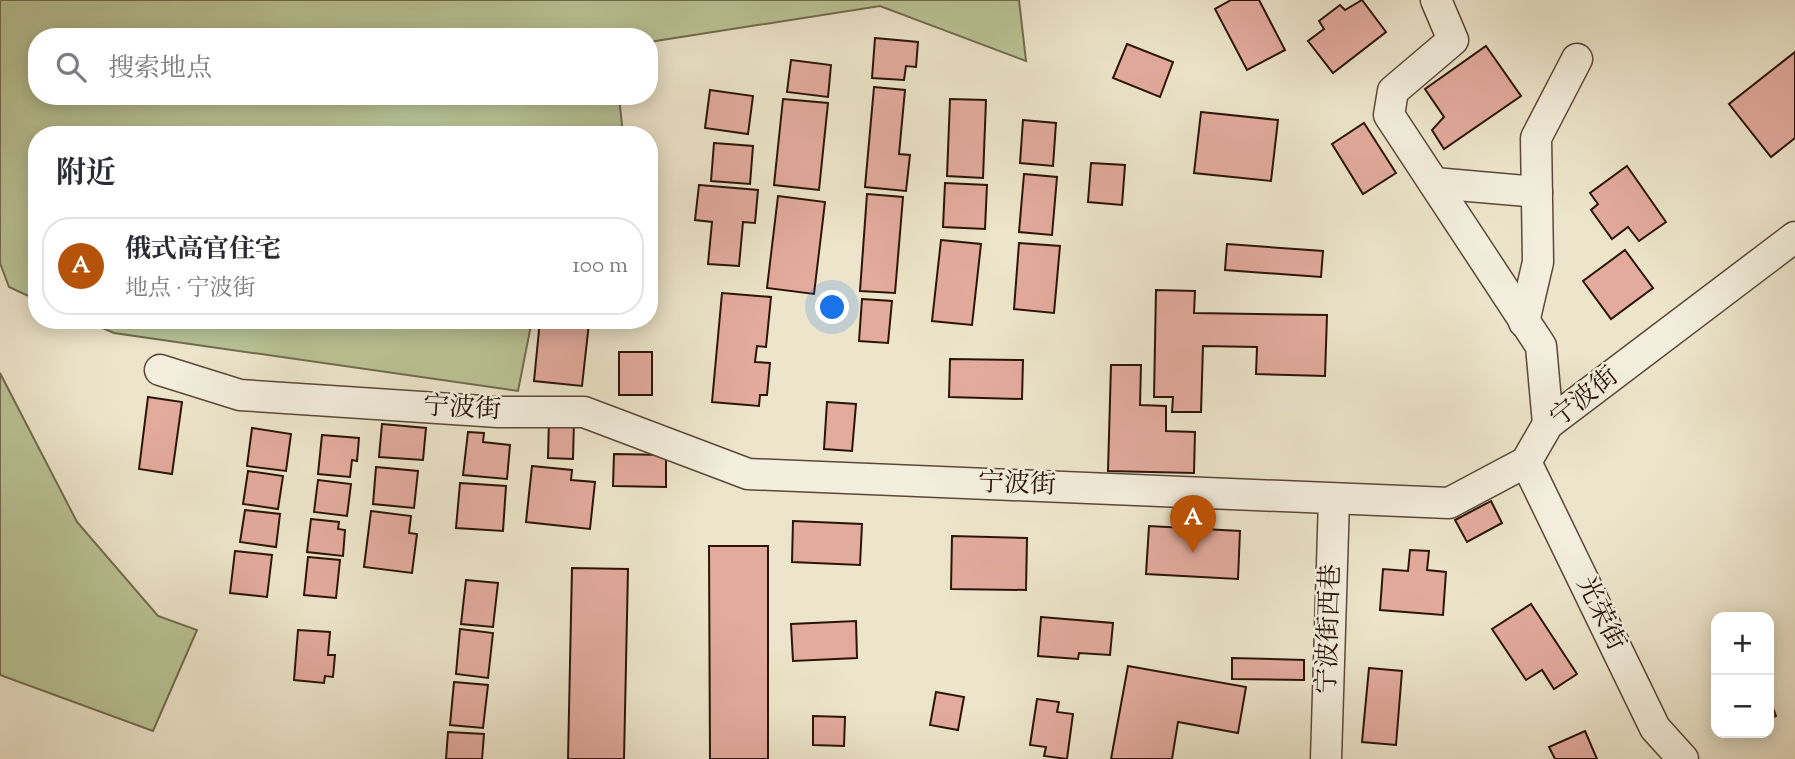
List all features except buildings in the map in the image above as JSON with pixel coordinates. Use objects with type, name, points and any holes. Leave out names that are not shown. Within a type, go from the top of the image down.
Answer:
[{"type":"street","points":[[1437,0],[1453,40],[1393,91],[1389,114],[1541,346],[1548,425]]},
{"type":"street","points":[[1524,322],[1538,262],[1536,138],[1577,60]]},
{"type":"street","points":[[1434,183],[1537,192]]},
{"type":"street","name":"宁波街","points":[[160,370],[240,395],[499,412],[584,412],[748,474],[1449,503],[1526,462],[1548,425],[1795,237]]},
{"type":"street","name":"光荣街","points":[[1526,462],[1655,728],[1683,759]]},
{"type":"street","name":"宁波街西巷","points":[[1326,759],[1334,499]]},
{"type":"green space","points":[[0,0],[1019,0],[1026,61],[880,6],[658,41],[658,28],[28,28],[28,105],[620,105],[622,126],[28,126],[28,296],[9,287],[0,263]]},
{"type":"green space","points":[[105,329],[530,329],[518,391],[114,333]]},
{"type":"green space","points":[[0,373],[77,522],[158,616],[197,630],[153,731],[0,675]]},
{"type":"place","name":"俄式高官住宅","points":[[1193,553]]}]
